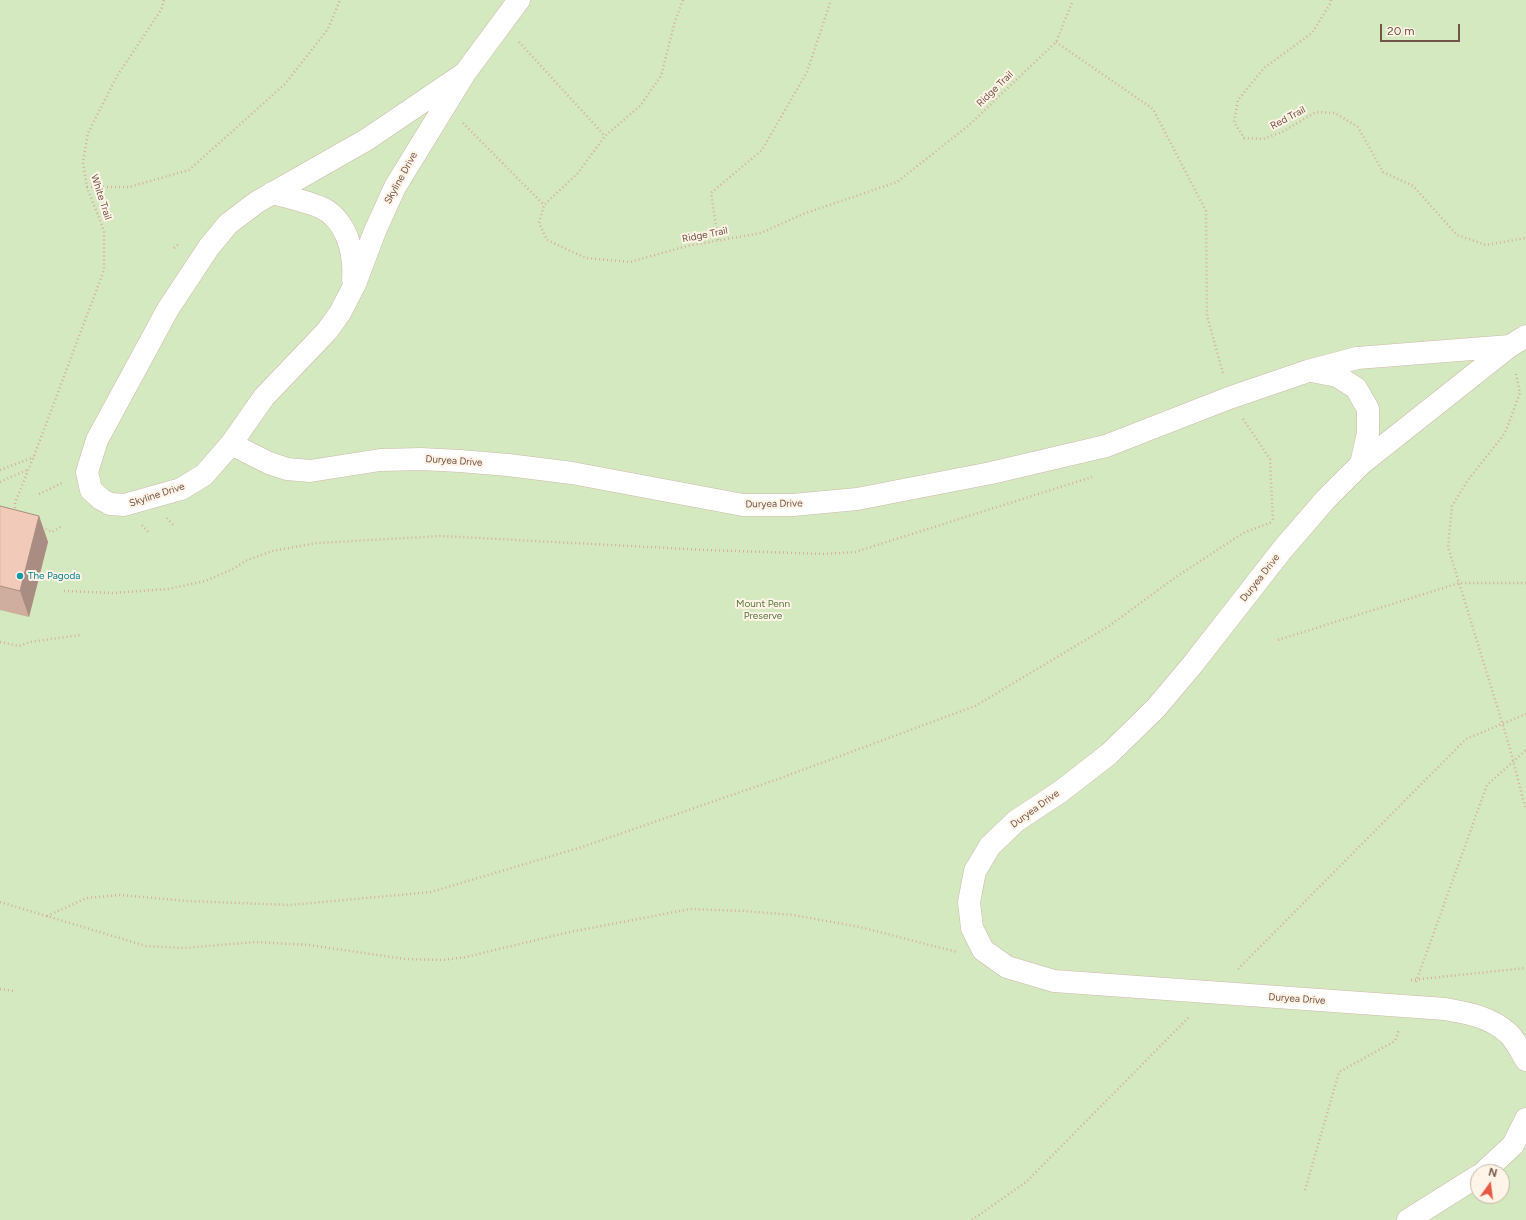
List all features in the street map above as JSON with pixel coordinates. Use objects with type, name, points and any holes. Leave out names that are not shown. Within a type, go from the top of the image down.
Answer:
[{"type":"street","name":"Skyline Drive","points":[[465,73],[366,140],[256,202],[228,224],[209,247],[168,309],[97,440],[87,472],[91,490],[101,499],[110,504],[124,505],[181,489],[204,475],[231,444],[264,397],[327,331],[340,313],[352,291],[375,231],[395,187],[465,73],[519,0]]},
{"type":"street","name":"Skyline Drive","points":[[272,193],[322,208],[336,218],[348,238],[353,256],[354,270],[352,291]]},
{"type":"street","name":"Duryea Drive","points":[[231,444],[269,463],[286,469],[310,471],[380,460],[420,459],[460,461],[572,473],[743,505],[793,506],[865,498],[991,473],[1106,446],[1229,398],[1308,371],[1358,358],[1518,341]]},
{"type":"street","name":"Duryea Drive","points":[[1518,341],[1361,464],[1326,499],[1282,550],[1193,664],[1156,708],[1109,754],[1060,792],[1016,822],[990,846],[975,871],[970,902],[972,928],[983,950],[1007,967],[1054,980],[1464,1012],[1486,1019],[1509,1034],[1526,1060]]},
{"type":"street","name":"Duryea Drive","points":[[1308,371],[1337,376],[1356,388],[1368,409],[1368,433],[1361,464]]},
{"type":"street","points":[[1493,1164],[1514,1145],[1526,1120]]},
{"type":"street","points":[[1408,1220],[1470,1181]]},
{"type":"path","name":"White Trail","points":[[15,516],[16,503],[104,270],[104,231],[88,187],[83,162],[88,133],[117,76],[161,10],[164,0]]},
{"type":"path","points":[[88,187],[129,187],[189,170],[284,84],[328,29],[340,0]]},
{"type":"path","points":[[445,105],[544,205],[578,173],[605,136],[640,106],[661,76],[675,21],[683,0]]},
{"type":"path","points":[[718,240],[711,193],[762,150],[807,72],[831,0]]},
{"type":"path","name":"Ridge Trail","points":[[544,205],[539,223],[547,240],[586,258],[630,262],[687,246],[761,233],[803,214],[897,182],[968,126],[1056,42],[1073,0]]},
{"type":"path","name":"Red Trail","points":[[1331,0],[1312,33],[1264,68],[1238,100],[1234,122],[1244,138],[1263,139],[1282,132],[1316,112],[1335,113],[1358,127],[1383,172],[1413,186],[1457,235],[1486,245],[1526,238]]},
{"type":"path","points":[[502,23],[605,136]]},
{"type":"path","points":[[1056,42],[1153,109],[1206,211],[1207,316],[1229,398],[1270,459],[1273,521]]},
{"type":"path","points":[[1518,341],[1520,392],[1505,433],[1468,480],[1452,506],[1448,547],[1508,745],[1526,810]]},
{"type":"path","points":[[64,591],[112,593],[168,589],[205,581],[233,569],[245,561],[272,551],[317,543],[441,536],[706,550],[825,554],[855,552],[1091,477],[1095,475],[1100,468],[1106,446]]},
{"type":"path","points":[[0,470],[34,456]]},
{"type":"path","points":[[0,482],[30,468]]},
{"type":"path","points":[[47,916],[87,898],[120,896],[188,902],[290,905],[431,892],[582,847],[778,779],[974,706],[1109,626],[1176,577],[1243,533],[1279,518]]},
{"type":"path","points":[[37,525],[52,532],[62,526]]},
{"type":"path","points":[[1278,640],[1459,583],[1526,583]]},
{"type":"path","points":[[0,642],[19,646],[30,642],[80,635]]},
{"type":"path","points":[[1232,974],[1466,739],[1526,714]]},
{"type":"path","points":[[1416,983],[1487,785],[1526,750]]},
{"type":"path","points":[[0,902],[146,946],[184,948],[255,942],[302,944],[406,959],[442,960],[466,958],[565,933],[690,909],[793,915],[860,927],[963,954]]},
{"type":"path","points":[[0,989],[12,991]]},
{"type":"path","points":[[972,1220],[1026,1182],[1193,1013]]},
{"type":"path","points":[[1305,1190],[1339,1072],[1395,1041],[1400,1027]]},
{"type":"green space","name":"Mount Penn Preserve","points":[[0,0],[1526,0],[1526,1220],[0,1220]]},
{"type":"building","points":[[0,506],[39,516],[20,591],[0,586]]},
{"type":"place","name":"The Pagoda","points":[[20,576]]}]
